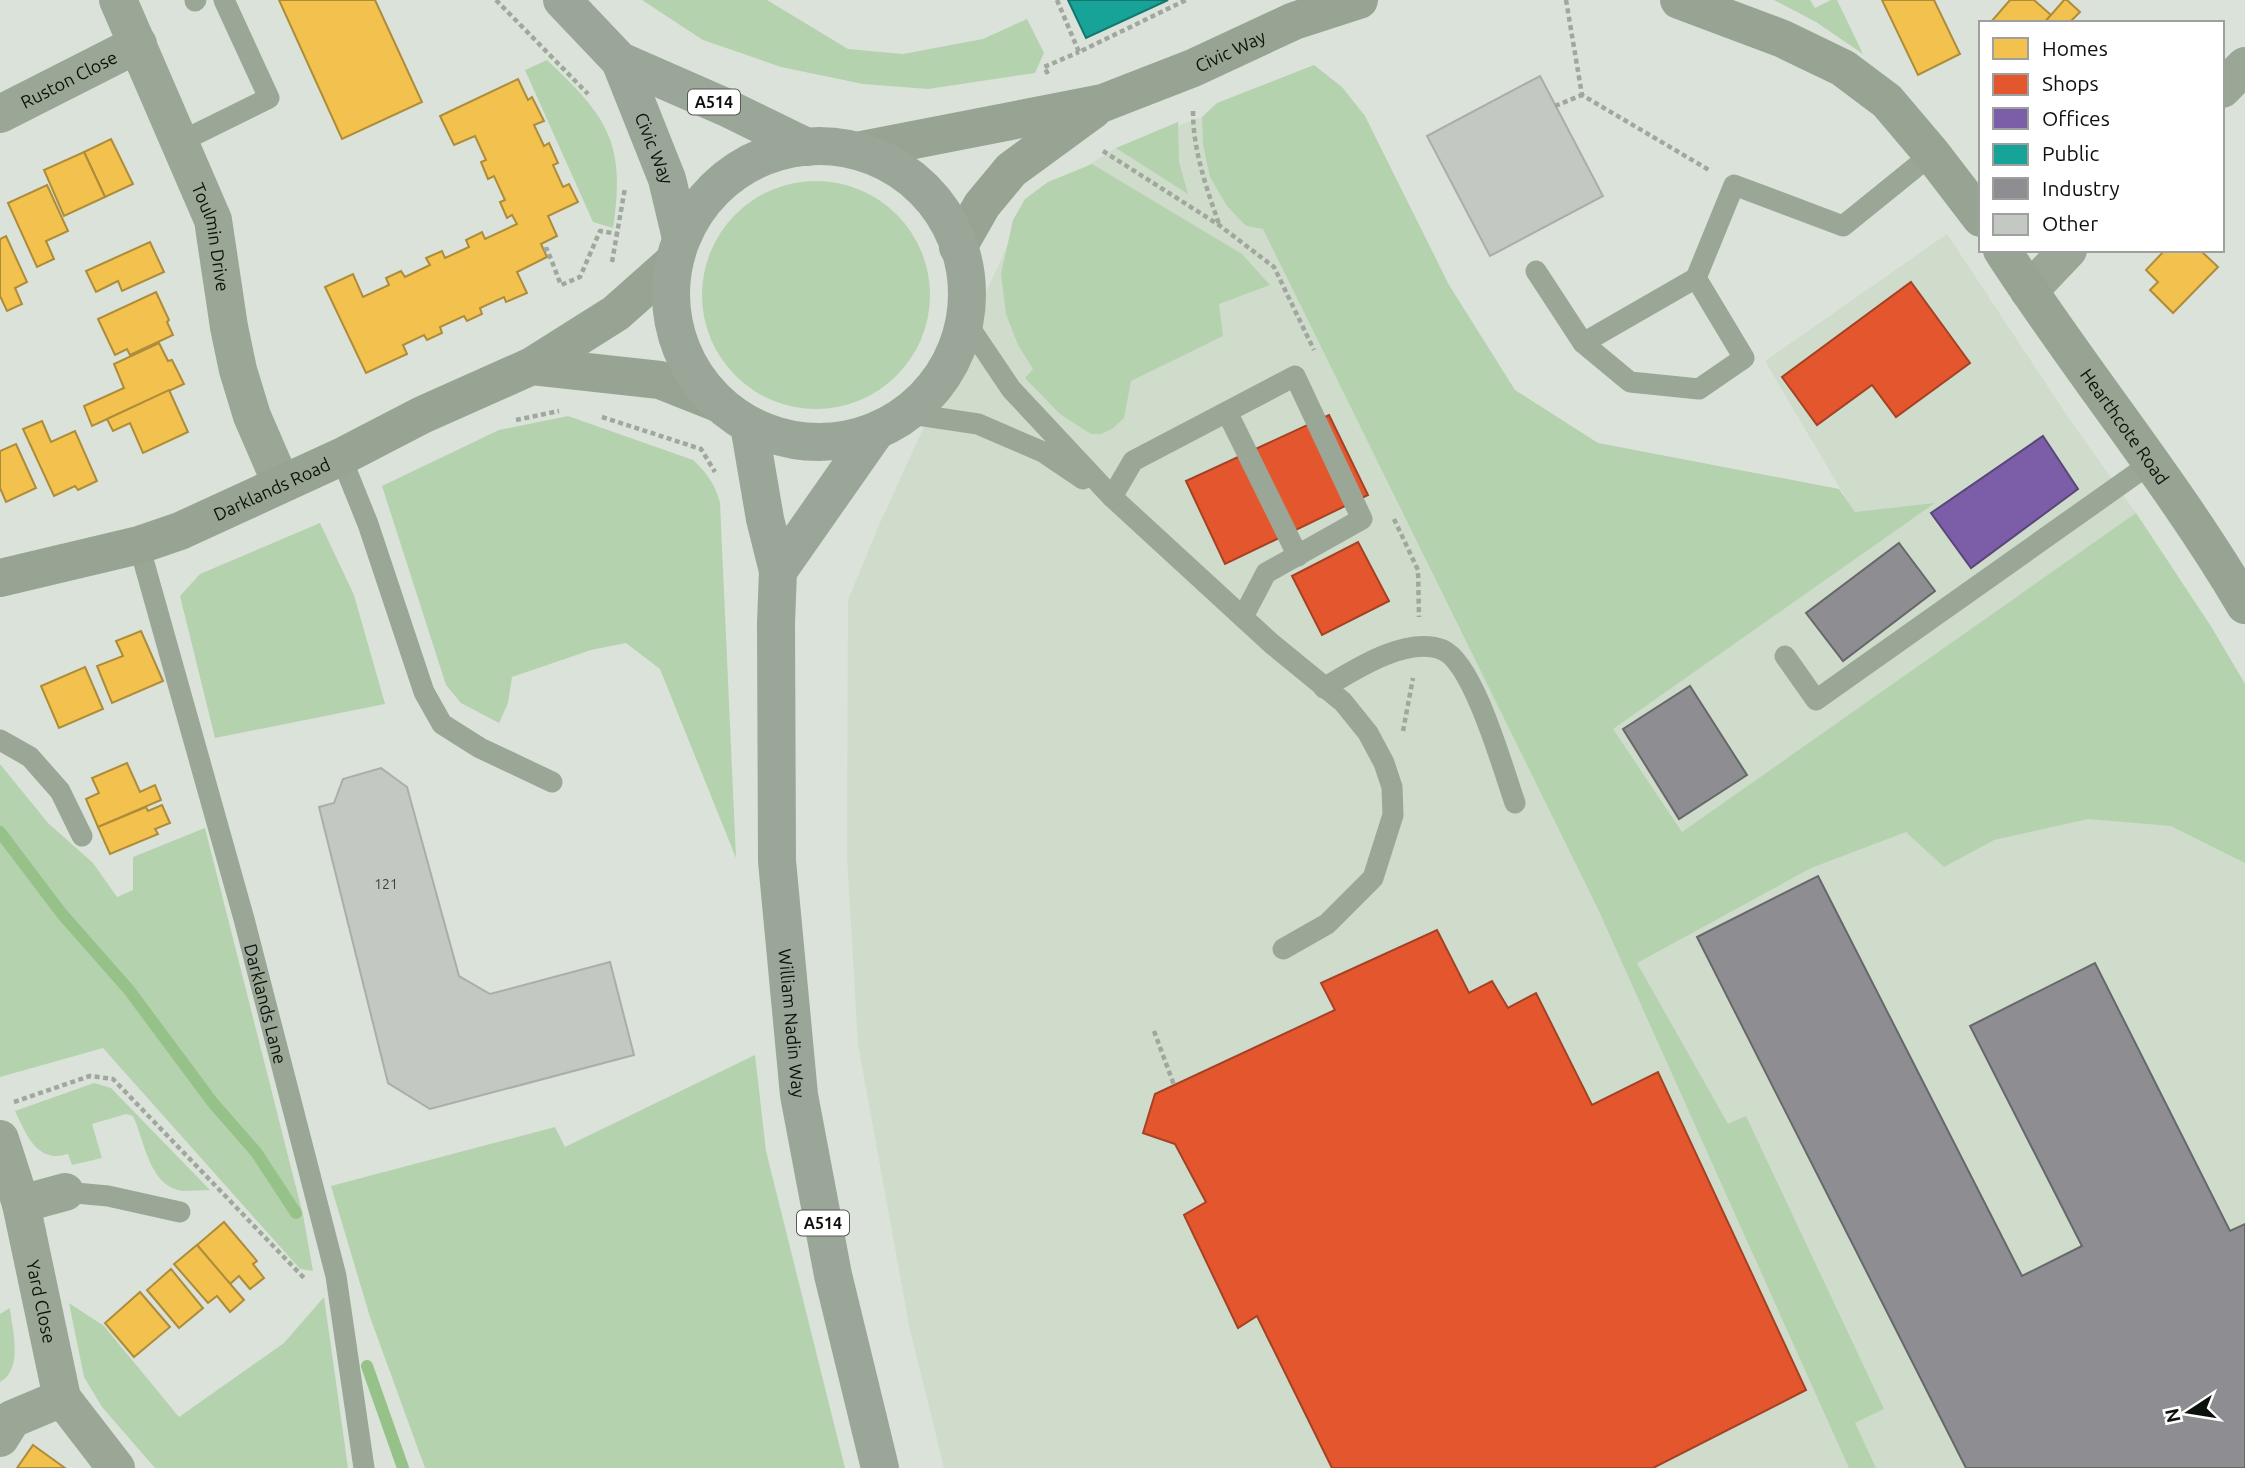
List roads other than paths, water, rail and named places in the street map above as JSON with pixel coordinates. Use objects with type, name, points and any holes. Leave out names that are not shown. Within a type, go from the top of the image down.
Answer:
[{"type":"main road","name":"Civic Way","points":[[562,0],[620,61],[667,179],[676,252]]},
{"type":"main road","name":"Civic Way","points":[[620,61],[807,147]]},
{"type":"main road","points":[[834,145],[862,150],[896,170],[925,192],[945,216],[958,247],[967,286],[966,322],[957,359],[937,388],[911,414],[876,431],[847,437],[781,438],[749,425],[718,403],[694,376],[678,343],[669,309],[676,252],[702,200],[735,172],[754,161],[807,147],[834,145]]},
{"type":"main road","name":"William Nadin Way","points":[[749,425],[765,519],[778,571],[777,861],[799,1095],[832,1275],[880,1468]]},
{"type":"main road","points":[[778,571],[876,431]]},
{"type":"street","name":"Toulmin Drive","points":[[118,0],[213,220],[238,370],[252,416],[281,483]]},
{"type":"street","name":"Civic Way","points":[[862,150],[1103,103],[1193,68],[1294,21],[1359,0]]},
{"type":"street","points":[[1679,0],[1783,39],[1843,68],[1886,101],[1932,154],[1979,215]]},
{"type":"street","name":"Ruston Close","points":[[0,114],[138,44]]},
{"type":"street","points":[[2224,87],[2245,66]]},
{"type":"street","name":"Civic Way","points":[[958,247],[982,205],[1011,170],[1103,103]]},
{"type":"street","name":"Darklands Road","points":[[0,578],[139,545],[180,531],[531,366],[616,313],[676,252]]},
{"type":"street","name":"Hearthcote Road","points":[[2003,252],[2225,571],[2245,605]]},
{"type":"street","points":[[2029,292],[2066,252]]},
{"type":"street","points":[[531,366],[660,380],[718,403]]},
{"type":"street","name":"Yard Close","points":[[0,1139],[22,1204],[62,1398],[116,1468]]},
{"type":"street","points":[[22,1204],[65,1192]]},
{"type":"street","points":[[0,1438],[12,1419],[62,1398]]},
{"type":"lane","points":[[180,142],[269,98],[224,0]]},
{"type":"lane","points":[[1583,343],[1696,278],[1734,185],[1843,226],[1932,154]]},
{"type":"lane","points":[[1536,271],[1583,343],[1630,382],[1699,389],[1744,358],[1696,278]]},
{"type":"lane","points":[[966,322],[1011,389],[1112,497],[1272,644],[1343,702],[1368,733],[1384,763],[1392,787],[1394,815],[1373,878],[1327,924],[1283,949]]},
{"type":"lane","points":[[1112,497],[1133,461],[1296,376],[1362,519],[1266,573],[1243,617]]},
{"type":"lane","points":[[1227,412],[1298,556]]},
{"type":"lane","points":[[911,414],[978,424],[1043,452],[1112,497]]},
{"type":"lane","points":[[341,457],[368,524],[424,692],[442,724],[480,748],[552,782]]},
{"type":"lane","points":[[1785,656],[1816,700],[2151,463]]},
{"type":"lane","name":"Darklands Lane","points":[[139,545],[244,919],[336,1276],[364,1468]]},
{"type":"lane","points":[[1324,688],[1371,660],[1419,646],[1444,650],[1462,667],[1486,720],[1515,803]]},
{"type":"lane","points":[[0,740],[30,757],[60,791],[82,836]]},
{"type":"lane","points":[[65,1192],[108,1196],[180,1212]]},
{"type":"waterway","points":[[0,832],[62,914],[129,990],[213,1103],[256,1152],[296,1213]]},
{"type":"waterway","points":[[367,1366],[403,1468]]}]
